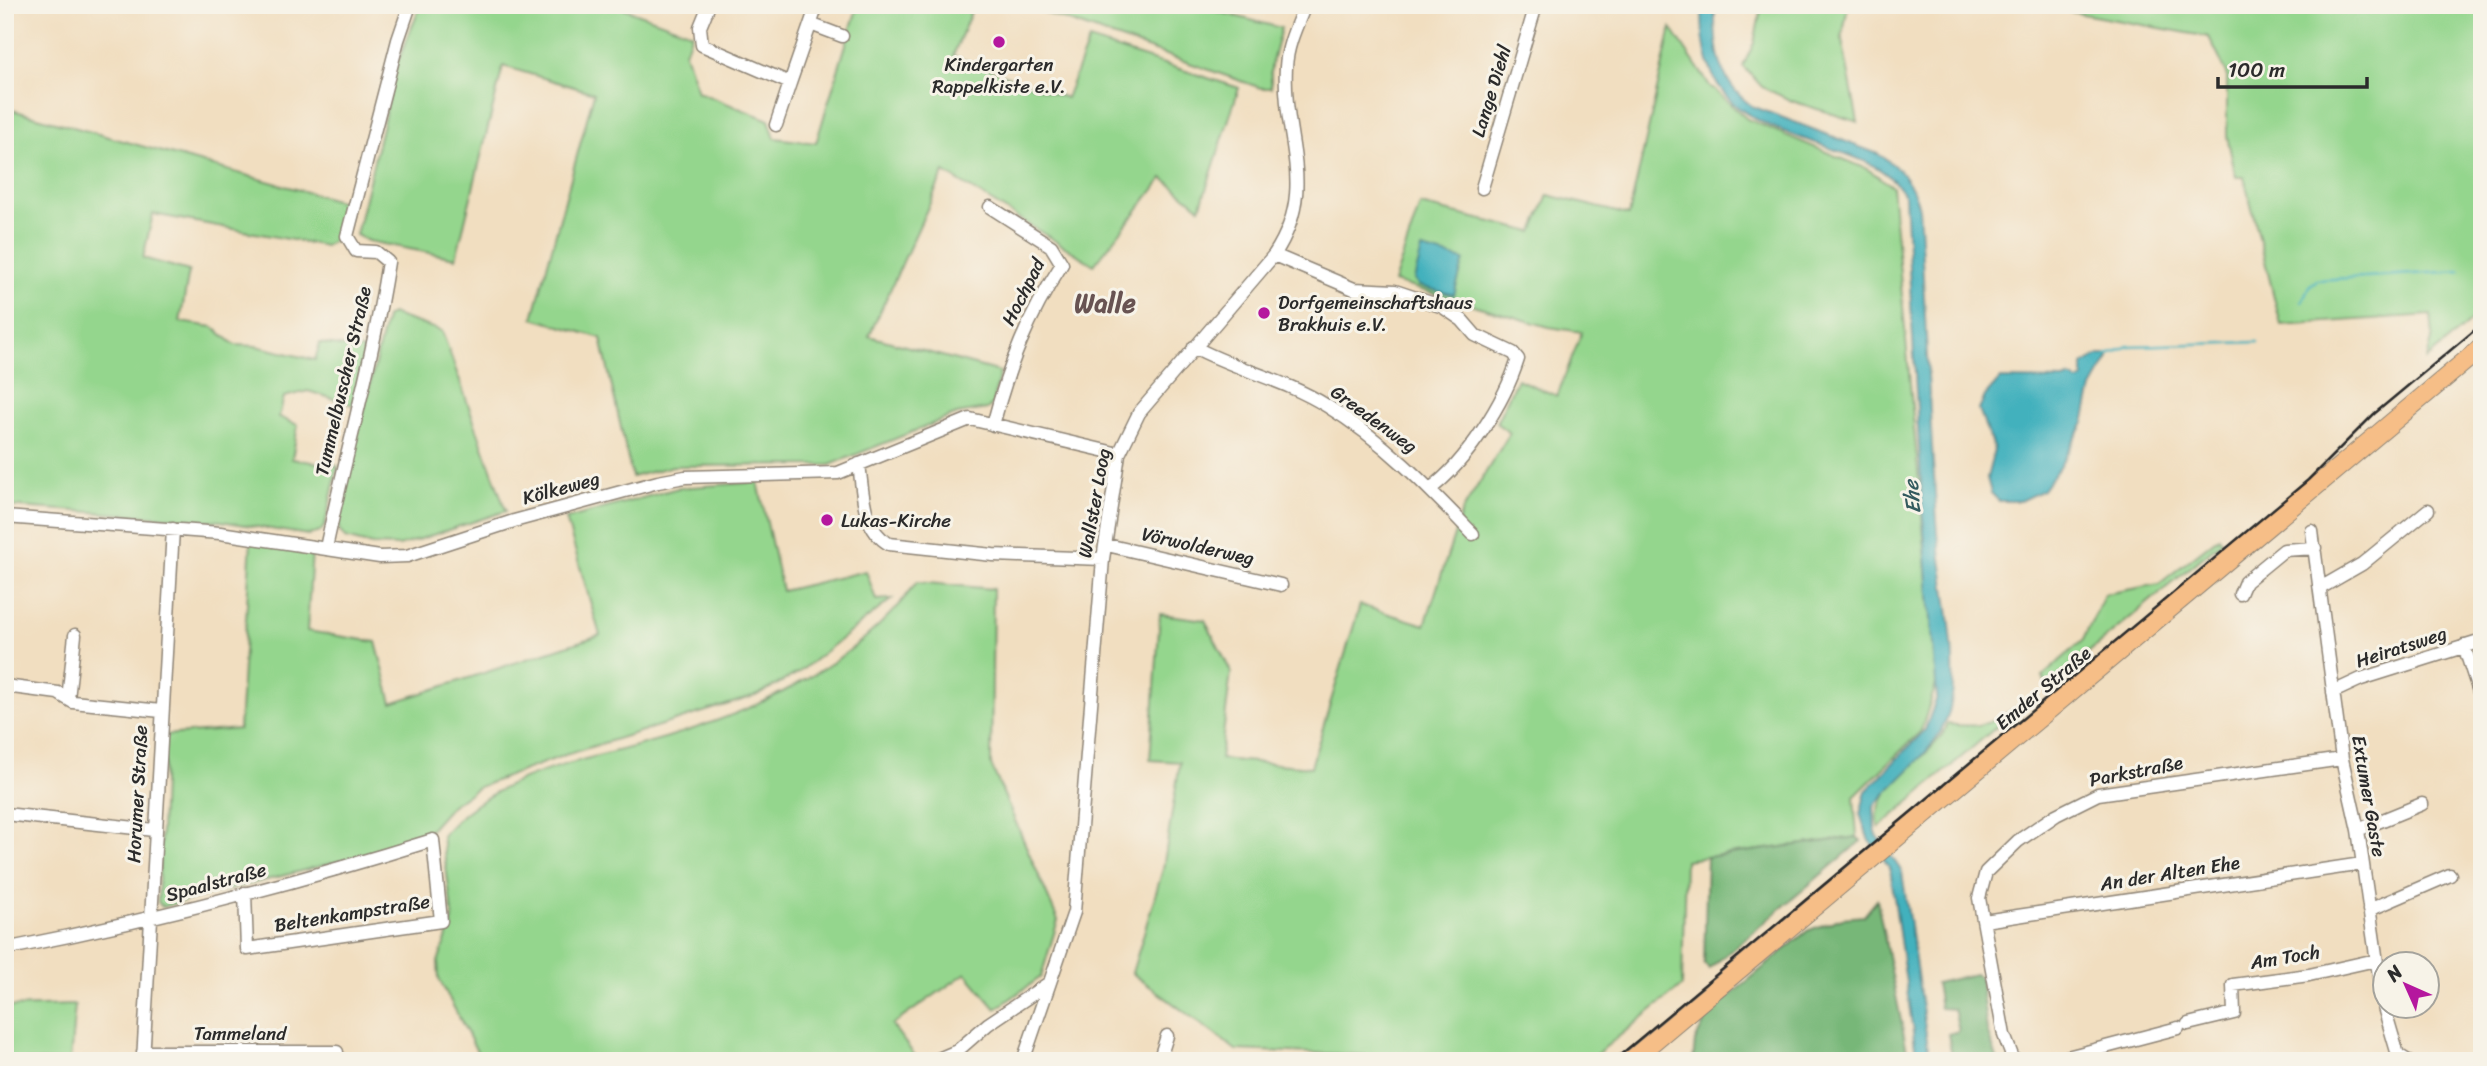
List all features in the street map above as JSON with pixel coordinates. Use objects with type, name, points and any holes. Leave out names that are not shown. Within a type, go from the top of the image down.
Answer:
[{"type":"main road","name":"Emder Straße","points":[[1630,1061],[2482,346]]},
{"type":"street","name":"Tummelbuscher Straße","points":[[326,548],[343,467],[366,385],[388,262],[376,252],[356,251],[347,236],[398,40],[410,5]]},
{"type":"street","points":[[709,5],[700,27],[702,45],[790,83]]},
{"type":"street","points":[[776,125],[813,24],[817,5]]},
{"type":"street","name":"Wallster Loog","points":[[1023,1061],[1074,912],[1103,559],[1119,454],[1139,413],[1274,255],[1288,234],[1298,190],[1287,108],[1286,65],[1292,37],[1305,5]]},
{"type":"street","name":"Lange Diehl","points":[[1482,188],[1536,5]]},
{"type":"street","points":[[813,24],[842,36]]},
{"type":"street","name":"Hochpad","points":[[990,207],[1051,246],[1062,264],[1037,304],[1007,369],[993,425]]},
{"type":"street","points":[[1274,255],[1354,289],[1395,291],[1443,307],[1462,320],[1475,335],[1513,353],[1518,359],[1487,426],[1475,437],[1457,467],[1430,489]]},
{"type":"street","name":"Greedenweg","points":[[1194,347],[1327,406],[1400,459],[1473,534]]},
{"type":"street","name":"Kölkeweg","points":[[5,517],[173,529],[380,557],[407,556],[514,521],[658,482],[685,477],[838,473],[970,419],[1119,454]]},
{"type":"street","points":[[859,464],[866,511],[875,535],[889,544],[993,555],[1103,559]]},
{"type":"street","points":[[2322,587],[2362,564],[2428,510]]},
{"type":"street","name":"Horumer Straße","points":[[143,1056],[173,529]]},
{"type":"street","name":"Extumer Gaste","points":[[2312,531],[2322,587],[2342,758],[2358,830],[2375,950]]},
{"type":"street","name":"Vörwolderweg","points":[[1107,545],[1281,585]]},
{"type":"street","points":[[2240,594],[2245,582],[2284,550],[2315,548]]},
{"type":"street","points":[[68,699],[75,635]]},
{"type":"street","name":"Heiratsweg","points":[[2333,692],[2361,679],[2482,641]]},
{"type":"street","points":[[2464,646],[2482,701]]},
{"type":"street","points":[[5,686],[58,693],[73,702],[161,711]]},
{"type":"street","name":"Parkstraße","points":[[2014,1061],[2004,1035],[1979,898],[1986,872],[2018,841],[2056,815],[2098,794],[2342,758]]},
{"type":"street","points":[[2358,830],[2422,804]]},
{"type":"street","points":[[5,814],[154,830]]},
{"type":"street","name":"Spaalstraße","points":[[5,949],[149,920],[335,871],[433,841]]},
{"type":"street","name":"Beltenkampstraße","points":[[245,893],[247,949],[441,921],[433,841]]},
{"type":"street","name":"An der Alten Ehe","points":[[1984,921],[2362,864]]},
{"type":"street","points":[[2369,910],[2450,875]]},
{"type":"street","name":"Am Toch","points":[[2052,1061],[2234,1013],[2233,985],[2309,975],[2372,961]]},
{"type":"street","points":[[934,1061],[957,1051],[988,1024],[1049,983]]},
{"type":"street","name":"Extumer Gaste","points":[[2387,1020],[2398,1059]]},
{"type":"street","points":[[1159,1061],[1167,1036]]},
{"type":"street","name":"Tammeland","points":[[143,1056],[337,1052]]},
{"type":"green space","points":[[421,5],[615,5],[692,33],[685,53],[698,92],[769,120],[775,138],[816,143],[858,5],[943,5],[971,12],[953,56],[1066,98],[1089,40],[1239,88],[1200,208],[1163,178],[1094,265],[944,172],[869,336],[1000,372],[992,405],[987,409],[957,414],[830,465],[673,466],[632,477],[601,338],[533,318],[594,93],[503,66],[456,258],[368,241],[356,235],[398,61]]},
{"type":"green space","points":[[1023,5],[1193,5],[1281,28],[1271,66],[1271,88],[1261,88]]},
{"type":"green space","points":[[1762,5],[1848,5],[1842,39],[1858,122],[1792,101],[1762,87],[1743,66],[1754,43]]},
{"type":"green space","points":[[2033,5],[2482,5],[2482,311],[2427,359],[2433,336],[2431,315],[2281,325],[2244,177],[2236,177],[2227,136],[2227,74],[2209,37]]},
{"type":"green space","points":[[1671,28],[1710,86],[1747,119],[1867,169],[1892,186],[1937,681],[1921,731],[1854,797],[1857,837],[1685,860],[1682,986],[1588,1061],[1364,1061],[1365,1055],[1236,1050],[1132,973],[1163,869],[1180,762],[1150,760],[1160,614],[1205,620],[1231,672],[1220,759],[1311,767],[1360,605],[1425,625],[1462,511],[1510,433],[1496,423],[1517,379],[1557,396],[1582,332],[1549,327],[1394,282],[1420,205],[1533,232],[1548,195],[1629,215]]},
{"type":"green space","points":[[5,108],[346,203],[339,237],[325,246],[153,214],[143,258],[189,271],[180,322],[213,327],[235,345],[256,346],[315,360],[320,343],[365,350],[353,405],[308,391],[284,397],[279,417],[298,425],[292,459],[338,466],[325,525],[320,532],[308,535],[221,521],[5,506]]},
{"type":"green space","points":[[391,314],[442,331],[506,511],[399,546],[372,545],[345,538],[339,530],[338,519],[386,318]]},
{"type":"green space","points":[[758,482],[782,591],[866,571],[876,600],[892,599],[798,673],[758,695],[565,755],[479,787],[452,805],[421,840],[162,907],[158,902],[165,735],[239,729],[251,541],[312,551],[307,631],[376,642],[392,703],[600,635],[566,519],[678,488]]},
{"type":"green space","points":[[2219,537],[2222,541],[2047,687],[2043,676],[2083,640],[2105,594],[2159,584]]},
{"type":"green space","points":[[917,582],[993,589],[991,765],[1058,920],[1041,977],[996,1009],[966,973],[892,1025],[919,1061],[482,1061],[439,979],[438,962],[453,920],[442,836],[462,815],[510,785],[564,765],[685,732],[760,703],[796,685],[862,640],[891,613]]},
{"type":"green space","points":[[2030,698],[1879,828],[1878,814],[1882,800],[1891,787],[1929,750],[1948,724],[1983,724]]},
{"type":"green space","points":[[1857,837],[1861,841],[1709,969],[1704,964],[1707,857]]},
{"type":"green space","points":[[1877,900],[1909,1061],[1693,1061],[1695,1041],[1709,1013],[1807,931],[1842,918],[1864,916]]},
{"type":"green space","points":[[1975,974],[1980,977],[1987,1031],[1998,1061],[1953,1061],[1948,1034],[1959,1031],[1954,1009],[1940,1008],[1936,983]]},
{"type":"green space","points":[[75,1005],[70,1061],[5,1061],[5,1007]]},
{"type":"water","points":[[1702,5],[1715,5],[1715,35],[1720,62],[1731,85],[1740,96],[1752,106],[1878,154],[1905,176],[1919,208],[1935,492],[1950,624],[1952,694],[1949,712],[1937,738],[1874,806],[1875,832],[1902,872],[1930,1061],[1917,1061],[1890,868],[1868,838],[1860,814],[1866,791],[1925,730],[1937,697],[1923,517],[1905,196],[1887,175],[1872,165],[1786,132],[1740,109],[1723,92],[1711,71],[1704,42]]},
{"type":"water","points":[[1422,249],[1464,260],[1454,295],[1419,286],[1414,280]]},
{"type":"water","points":[[2099,355],[2109,358],[2092,388],[2084,423],[2060,466],[2043,490],[2020,501],[1999,501],[1991,493],[1987,478],[1994,450],[1979,410],[1985,396],[2000,379],[2064,380],[2071,377],[2078,381],[2083,378],[2083,365]]},
{"type":"waterway","points":[[2302,302],[2309,286],[2317,280],[2461,271]]},
{"type":"waterway","points":[[2107,356],[2128,346],[2258,342]]},
{"type":"railway","points":[[1613,1061],[2308,480],[2374,414],[2482,324]]},
{"type":"place","name":"Kindergarten Rappelkiste e.V.","points":[[999,42]]},
{"type":"place","name":"Dorfgemeinschaftshaus Brakhuis e.V.","points":[[1264,313]]},
{"type":"place","name":"Lukas-Kirche","points":[[827,520]]},
{"type":"district","name":"Walle","points":[[1105,303]]},
{"type":"water label","name":"Ehe","points":[[1912,497]]}]
